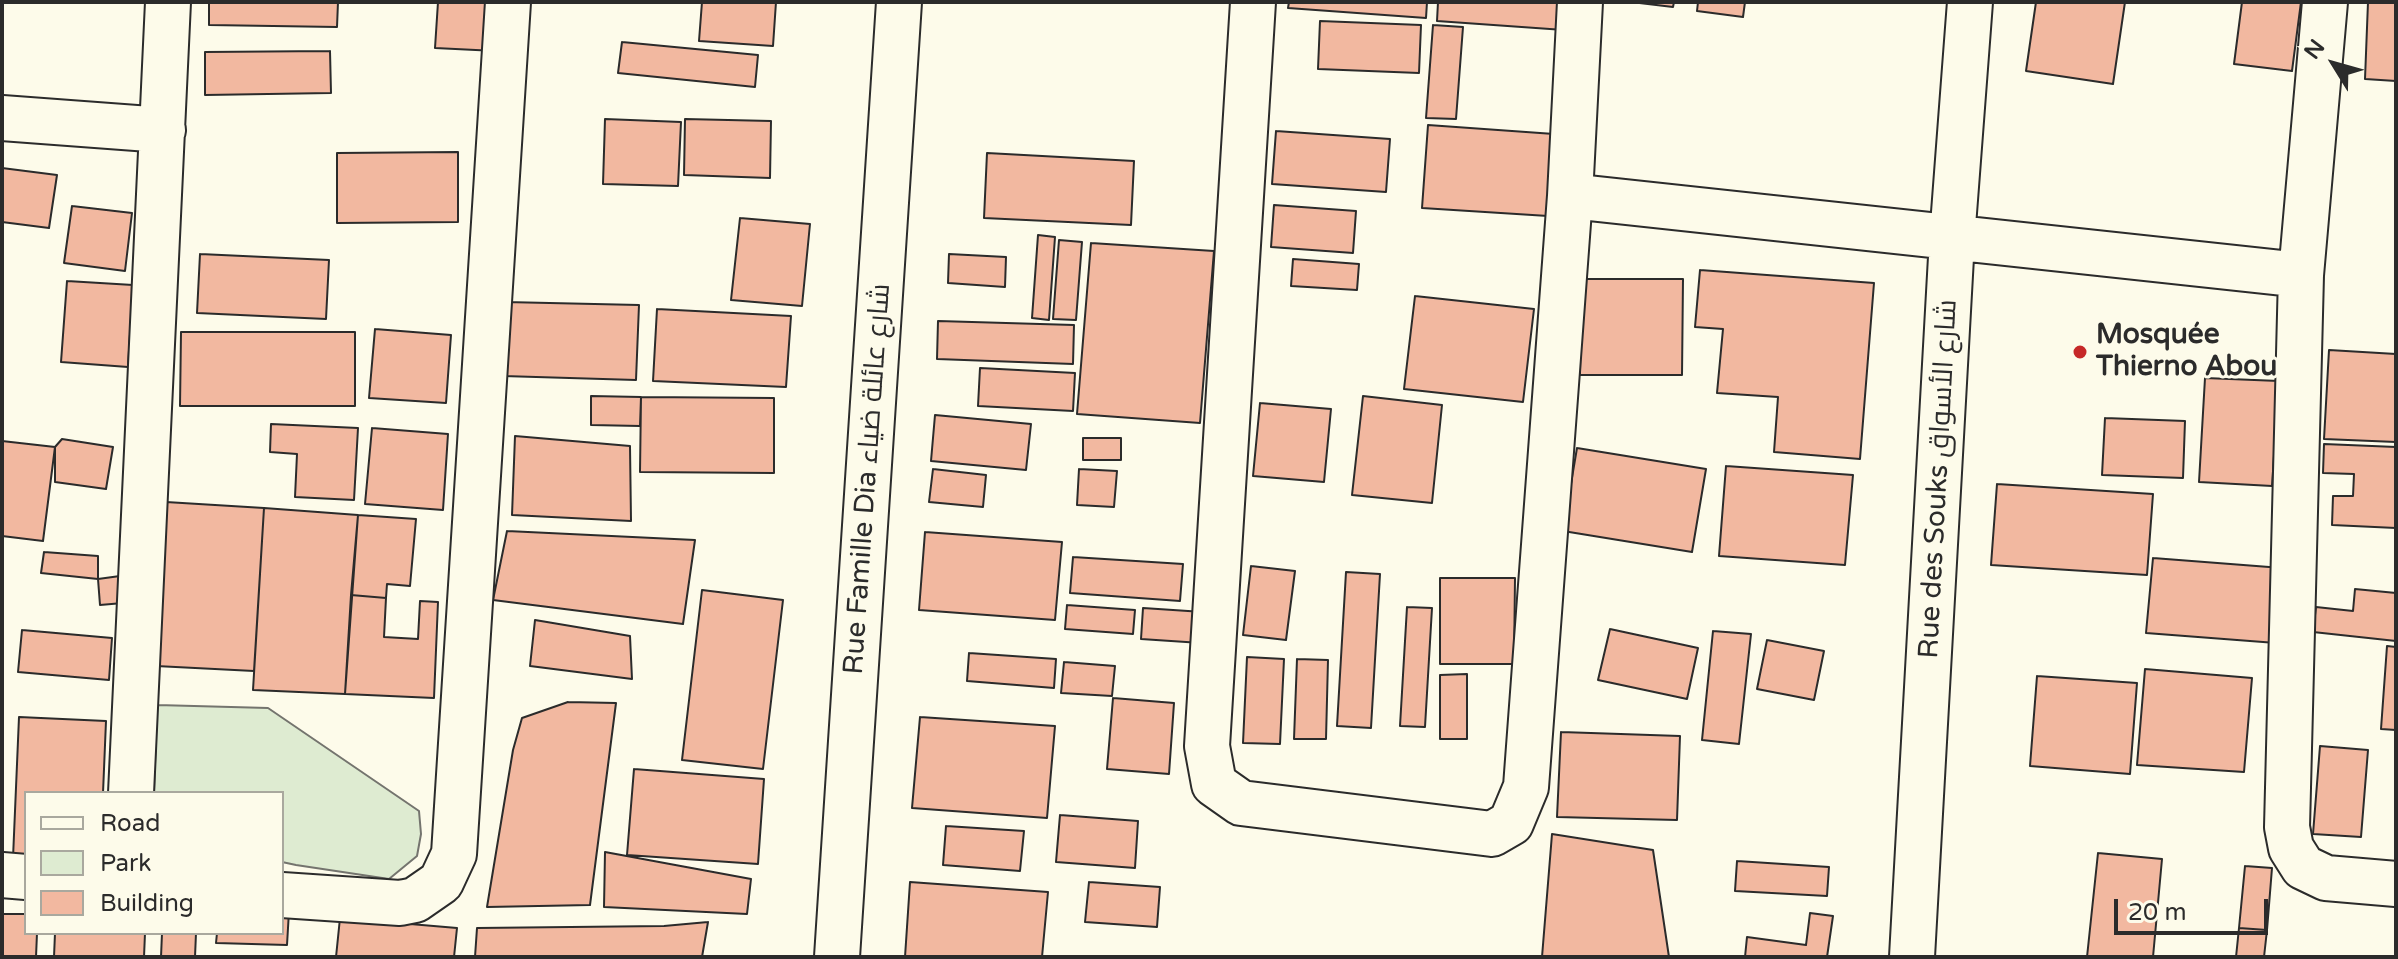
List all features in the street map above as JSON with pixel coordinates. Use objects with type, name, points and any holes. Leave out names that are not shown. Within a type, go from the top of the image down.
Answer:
[{"type":"street","points":[[131,791],[168,2]]},
{"type":"street","points":[[284,895],[400,903],[415,900],[441,882],[454,854],[508,2]]},
{"type":"street","name":"Rue Famille Dia شارع عائلة ضياء","points":[[837,957],[899,2]]},
{"type":"street","points":[[1253,2],[1207,746],[1214,784],[1241,803],[1492,834],[1511,823],[1526,787],[1570,196],[1580,2]]},
{"type":"street","name":"Rue des Souks شارع الأسواق","points":[[1912,957],[1952,239],[1970,2]]},
{"type":"street","points":[[2325,2],[2301,275],[2287,827],[2291,848],[2303,867],[2326,878],[2396,884]]},
{"type":"street","points":[[2,118],[163,130]]},
{"type":"street","points":[[1570,196],[2301,275]]},
{"type":"street","points":[[2,875],[24,877]]},
{"type":"green space","points":[[157,705],[268,708],[419,811],[421,834],[417,856],[389,879],[284,862],[284,791],[154,791]]},
{"type":"building","points":[[209,2],[338,2],[337,27],[209,25]]},
{"type":"building","points":[[438,2],[500,2],[496,51],[435,48]]},
{"type":"building","points":[[702,2],[776,2],[773,46],[699,41]]},
{"type":"building","points":[[1289,2],[1427,2],[1426,18],[1288,8]]},
{"type":"building","points":[[1438,2],[1566,2],[1564,30],[1437,21]]},
{"type":"building","points":[[1631,2],[1674,2],[1673,7]]},
{"type":"building","points":[[1698,2],[1745,2],[1743,17],[1697,11]]},
{"type":"building","points":[[2036,2],[2125,2],[2113,84],[2026,71]]},
{"type":"building","points":[[2242,2],[2301,2],[2292,71],[2234,64]]},
{"type":"building","points":[[2368,2],[2396,3],[2396,81],[2365,79]]},
{"type":"building","points":[[1320,21],[1421,25],[1419,73],[1318,69]]},
{"type":"building","points":[[1433,25],[1463,27],[1456,119],[1426,118]]},
{"type":"building","points":[[622,42],[758,55],[755,87],[618,73]]},
{"type":"building","points":[[330,51],[331,93],[205,95],[205,52]]},
{"type":"building","points":[[605,119],[681,122],[678,186],[603,184]]},
{"type":"building","points":[[685,119],[771,121],[770,178],[684,175]]},
{"type":"building","points":[[1428,125],[1554,134],[1548,216],[1422,208]]},
{"type":"building","points":[[1276,131],[1390,139],[1386,192],[1272,184]]},
{"type":"building","points":[[458,152],[458,222],[337,223],[337,153]]},
{"type":"building","points":[[987,153],[1134,161],[1131,225],[984,218]]},
{"type":"building","points":[[2,168],[57,175],[49,228],[2,222]]},
{"type":"building","points":[[1274,205],[1356,211],[1353,253],[1271,247]]},
{"type":"building","points":[[72,206],[132,213],[125,271],[64,263]]},
{"type":"building","points":[[740,218],[810,224],[802,306],[731,300]]},
{"type":"building","points":[[1038,235],[1055,237],[1049,320],[1032,318]]},
{"type":"building","points":[[1059,240],[1082,242],[1076,320],[1053,319]]},
{"type":"building","points":[[1091,243],[1214,251],[1200,423],[1077,414]]},
{"type":"building","points":[[200,254],[329,260],[326,319],[197,313]]},
{"type":"building","points":[[949,254],[1006,257],[1005,287],[948,283]]},
{"type":"building","points":[[1293,259],[1359,264],[1357,290],[1291,286]]},
{"type":"building","points":[[1700,270],[1874,283],[1860,459],[1774,452],[1778,397],[1717,393],[1723,329],[1695,327]]},
{"type":"building","points":[[1581,279],[1683,279],[1682,375],[1580,375]]},
{"type":"building","points":[[67,281],[133,285],[128,367],[61,362]]},
{"type":"building","points":[[1415,296],[1534,309],[1523,402],[1404,389]]},
{"type":"building","points":[[505,302],[639,305],[636,380],[503,376]]},
{"type":"building","points":[[657,309],[791,316],[786,387],[653,381]]},
{"type":"building","points":[[938,321],[1074,325],[1073,364],[937,359]]},
{"type":"building","points":[[375,329],[451,335],[446,403],[369,398]]},
{"type":"building","points":[[181,332],[355,332],[355,406],[180,406]]},
{"type":"building","points":[[2329,350],[2396,354],[2396,442],[2324,439]]},
{"type":"building","points":[[980,368],[1075,373],[1073,411],[978,406]]},
{"type":"building","points":[[2205,378],[2279,381],[2272,486],[2199,482]]},
{"type":"building","points":[[591,396],[641,397],[640,426],[591,425]]},
{"type":"building","points":[[1363,396],[1442,405],[1432,503],[1352,495]]},
{"type":"building","points":[[641,397],[774,398],[774,473],[640,472]]},
{"type":"building","points":[[1260,403],[1331,409],[1324,482],[1253,476]]},
{"type":"building","points":[[935,415],[1031,424],[1026,470],[931,461]]},
{"type":"building","points":[[2105,418],[2185,421],[2183,478],[2102,475]]},
{"type":"building","points":[[271,424],[358,428],[354,500],[295,497],[297,454],[270,452]]},
{"type":"building","points":[[372,428],[448,434],[443,510],[365,504]]},
{"type":"building","points":[[515,436],[630,446],[631,521],[512,515]]},
{"type":"building","points":[[1083,438],[1121,438],[1121,460],[1083,460]]},
{"type":"building","points":[[62,439],[113,447],[106,489],[55,482],[55,447]]},
{"type":"building","points":[[2,441],[55,447],[43,541],[2,536]]},
{"type":"building","points":[[2324,444],[2396,447],[2396,528],[2332,525],[2333,496],[2353,496],[2354,474],[2323,473]]},
{"type":"building","points":[[1577,448],[1706,469],[1692,552],[1563,531]]},
{"type":"building","points":[[1726,466],[1853,475],[1845,565],[1719,556]]},
{"type":"building","points":[[933,469],[986,475],[983,507],[929,502]]},
{"type":"building","points":[[1079,469],[1117,471],[1114,507],[1077,505]]},
{"type":"building","points":[[1997,484],[2153,494],[2147,575],[1991,565]]},
{"type":"building","points":[[166,502],[264,508],[254,671],[156,666]]},
{"type":"building","points":[[264,508],[358,515],[345,694],[253,690]]},
{"type":"building","points":[[358,515],[416,519],[410,586],[387,584],[386,598],[351,595]]},
{"type":"building","points":[[507,531],[695,540],[683,624],[493,600]]},
{"type":"building","points":[[925,532],[1062,542],[1055,620],[919,610]]},
{"type":"building","points":[[44,552],[98,556],[98,579],[41,573]]},
{"type":"building","points":[[1073,557],[1183,564],[1180,601],[1070,593]]},
{"type":"building","points":[[2153,558],[2282,568],[2276,643],[2146,633]]},
{"type":"building","points":[[1251,566],[1295,571],[1286,640],[1243,635]]},
{"type":"building","points":[[1346,572],[1380,574],[1371,728],[1337,726]]},
{"type":"building","points":[[120,576],[123,603],[100,605],[98,579]]},
{"type":"building","points":[[1440,578],[1515,578],[1514,664],[1440,664]]},
{"type":"building","points":[[2355,589],[2396,593],[2396,641],[2313,632],[2316,607],[2353,611]]},
{"type":"building","points":[[702,590],[783,600],[763,769],[682,760]]},
{"type":"building","points":[[351,595],[386,598],[384,637],[418,639],[420,601],[438,602],[434,698],[345,694]]},
{"type":"building","points":[[1067,605],[1135,610],[1133,634],[1065,629]]},
{"type":"building","points":[[1407,607],[1432,608],[1425,727],[1400,726]]},
{"type":"building","points":[[1143,608],[1203,612],[1201,643],[1141,639]]},
{"type":"building","points":[[535,620],[630,636],[632,679],[530,666]]},
{"type":"building","points":[[1610,629],[1698,648],[1687,699],[1598,680]]},
{"type":"building","points":[[22,630],[112,638],[109,680],[18,672]]},
{"type":"building","points":[[1713,631],[1751,634],[1739,744],[1702,740]]},
{"type":"building","points":[[1767,640],[1824,651],[1814,700],[1757,689]]},
{"type":"building","points":[[2387,646],[2396,647],[2396,730],[2381,729]]},
{"type":"building","points":[[969,653],[1056,659],[1054,688],[967,681]]},
{"type":"building","points":[[1247,657],[1284,659],[1280,744],[1243,743]]},
{"type":"building","points":[[1297,659],[1328,660],[1326,739],[1294,739]]},
{"type":"building","points":[[1064,662],[1115,666],[1112,696],[1061,693]]},
{"type":"building","points":[[2145,669],[2252,678],[2244,772],[2137,765]]},
{"type":"building","points":[[1467,674],[1467,739],[1440,739],[1440,675]]},
{"type":"building","points":[[2037,676],[2137,683],[2130,774],[2030,766]]},
{"type":"building","points":[[1113,698],[1174,703],[1169,774],[1107,769]]},
{"type":"building","points":[[568,702],[616,703],[590,905],[487,907],[513,750],[522,718]]},
{"type":"building","points":[[19,717],[106,721],[103,791],[24,791],[24,858],[13,858]]},
{"type":"building","points":[[920,717],[1055,726],[1047,818],[912,808]]},
{"type":"building","points":[[1561,732],[1680,736],[1677,820],[1557,817]]},
{"type":"building","points":[[2320,746],[2368,750],[2361,837],[2313,834]]},
{"type":"building","points":[[634,769],[764,779],[758,864],[627,855]]},
{"type":"building","points":[[1060,815],[1138,821],[1135,868],[1056,862]]},
{"type":"building","points":[[946,826],[1024,831],[1020,871],[943,865]]},
{"type":"building","points":[[1552,834],[1653,850],[1669,957],[1542,957]]},
{"type":"building","points":[[605,852],[751,879],[747,914],[604,907]]},
{"type":"building","points":[[2098,853],[2162,859],[2153,957],[2087,957]]},
{"type":"building","points":[[1737,861],[1829,867],[1827,896],[1735,891]]},
{"type":"building","points":[[2245,866],[2272,868],[2267,930],[2239,928]]},
{"type":"building","points":[[910,882],[1048,892],[1042,957],[905,957]]},
{"type":"building","points":[[1089,882],[1160,887],[1157,927],[1085,922]]},
{"type":"building","points":[[284,911],[289,911],[287,945],[216,943],[217,935],[284,935]]},
{"type":"building","points":[[1810,913],[1833,916],[1827,957],[1745,957],[1747,937],[1806,945]]},
{"type":"building","points":[[2,914],[24,914],[24,935],[37,935],[36,957],[2,957]]},
{"type":"building","points":[[340,918],[457,928],[454,957],[336,957]]},
{"type":"building","points":[[708,922],[702,957],[475,957],[477,928],[664,926]]},
{"type":"building","points":[[2239,928],[2267,930],[2264,957],[2236,957]]},
{"type":"building","points":[[55,935],[145,935],[144,957],[54,957]]},
{"type":"building","points":[[162,935],[196,935],[195,957],[161,957]]},
{"type":"place","name":"Mosquée Thierno Abou","points":[[2080,352]]}]
